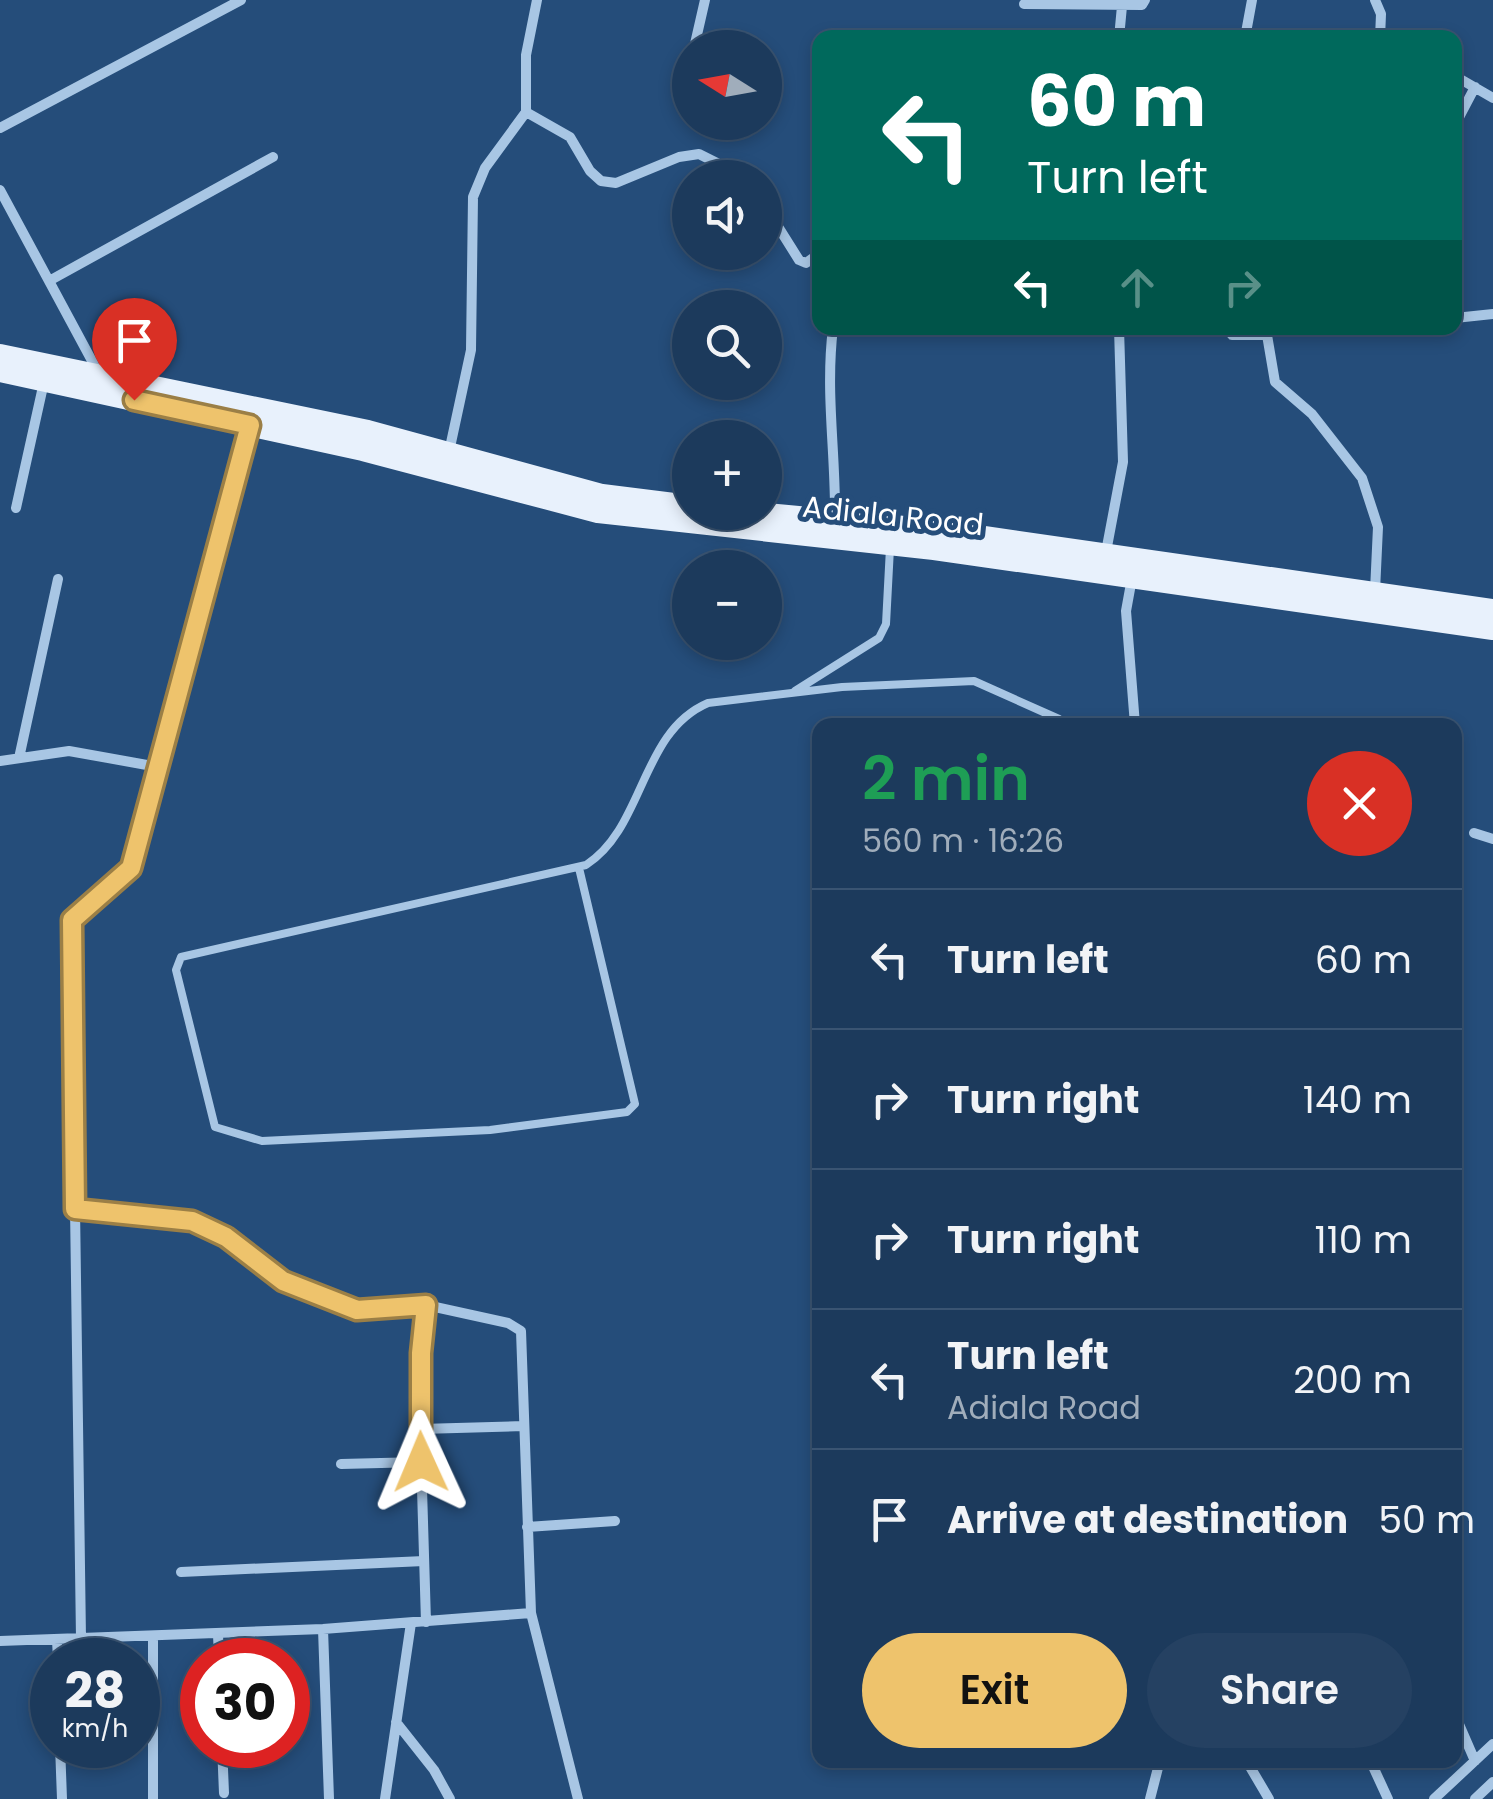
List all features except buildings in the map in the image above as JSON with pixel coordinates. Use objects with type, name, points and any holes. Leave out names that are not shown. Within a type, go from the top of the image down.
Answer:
[{"type":"main road","points":[[0,355],[98,373],[449,452],[602,494],[672,504]]},
{"type":"main road","name":"Adiala Road","points":[[0,371],[250,425],[544,495],[598,512],[1374,592],[1493,610]]},
{"type":"main road","name":"Adiala Road","points":[[782,516],[1106,553],[1133,566],[1493,629]]},
{"type":"street","points":[[0,128],[241,0]]},
{"type":"street","points":[[449,452],[471,350],[473,197],[485,168],[526,112],[526,54],[537,0]]},
{"type":"street","points":[[698,30],[705,0]]},
{"type":"street","points":[[1024,4],[1122,6],[1142,4],[1145,0]]},
{"type":"street","points":[[1246,30],[1252,0]]},
{"type":"street","points":[[1375,0],[1381,14],[1380,30]]},
{"type":"street","points":[[1120,30],[1122,6]]},
{"type":"street","points":[[1462,80],[1493,98]]},
{"type":"street","points":[[1462,112],[1475,87]]},
{"type":"street","points":[[526,112],[570,137],[590,171],[602,180],[616,182],[672,161]]},
{"type":"street","points":[[674,160],[699,154],[711,160]]},
{"type":"street","points":[[49,281],[274,157]]},
{"type":"street","points":[[0,190],[98,373]]},
{"type":"street","points":[[782,233],[799,260],[806,263],[812,259]]},
{"type":"street","points":[[1462,317],[1493,314]]},
{"type":"street","points":[[832,335],[826,384],[836,463],[835,521]]},
{"type":"street","points":[[1106,553],[1123,462],[1119,335]]},
{"type":"street","points":[[1267,335],[1274,382],[1312,414],[1362,478],[1378,527],[1374,592]]},
{"type":"street","points":[[16,508],[44,380]]},
{"type":"street","points":[[81,1638],[72,920],[131,868],[250,425]]},
{"type":"street","points":[[1133,566],[1126,612],[1134,718]]},
{"type":"street","points":[[20,758],[58,580]]},
{"type":"street","points":[[0,761],[69,751],[158,766]]},
{"type":"street","points":[[1474,833],[1493,839]]},
{"type":"street","points":[[75,1209],[192,1221],[226,1237],[283,1281],[346,1306],[380,1311],[426,1305],[508,1322],[520,1330],[531,1614],[578,1799]]},
{"type":"street","points":[[426,1305],[420,1429],[426,1622]]},
{"type":"street","points":[[420,1429],[524,1426]]},
{"type":"street","points":[[341,1464],[421,1462]]},
{"type":"street","points":[[527,1527],[615,1521]]},
{"type":"street","points":[[181,1572],[424,1561]]},
{"type":"street","points":[[130,1638],[531,1614]]},
{"type":"street","points":[[384,1799],[411,1623]]},
{"type":"street","points":[[323,1629],[329,1799]]},
{"type":"street","points":[[218,1634],[218,1638]]},
{"type":"street","points":[[153,1799],[154,1637]]},
{"type":"street","points":[[0,1641],[30,1640]]},
{"type":"street","points":[[396,1722],[434,1770],[450,1799]]},
{"type":"street","points":[[1462,1731],[1475,1761]]},
{"type":"street","points":[[1434,1799],[1493,1744]]},
{"type":"street","points":[[61,1768],[62,1799]]},
{"type":"street","points":[[223,1768],[224,1792]]},
{"type":"street","points":[[1150,1799],[1158,1768]]},
{"type":"street","points":[[1251,1768],[1268,1799]]},
{"type":"street","points":[[1374,1768],[1388,1799]]},
{"type":"street","points":[[1480,1798],[1493,1782]]},
{"type":"lane","points":[[791,693],[879,638],[886,624],[891,544]]},
{"type":"lane","points":[[579,868],[636,1104],[627,1112],[490,1130],[262,1141],[216,1127],[176,970],[180,956],[579,868],[606,852],[671,727],[708,703],[791,693],[974,681],[987,683],[1007,700],[1056,718]]},
{"type":"route","points":[[134,400],[250,425],[131,868],[72,920],[75,1209],[171,1215],[192,1221],[226,1237],[283,1281],[357,1310],[426,1305],[421,1353],[421,1462]]}]
